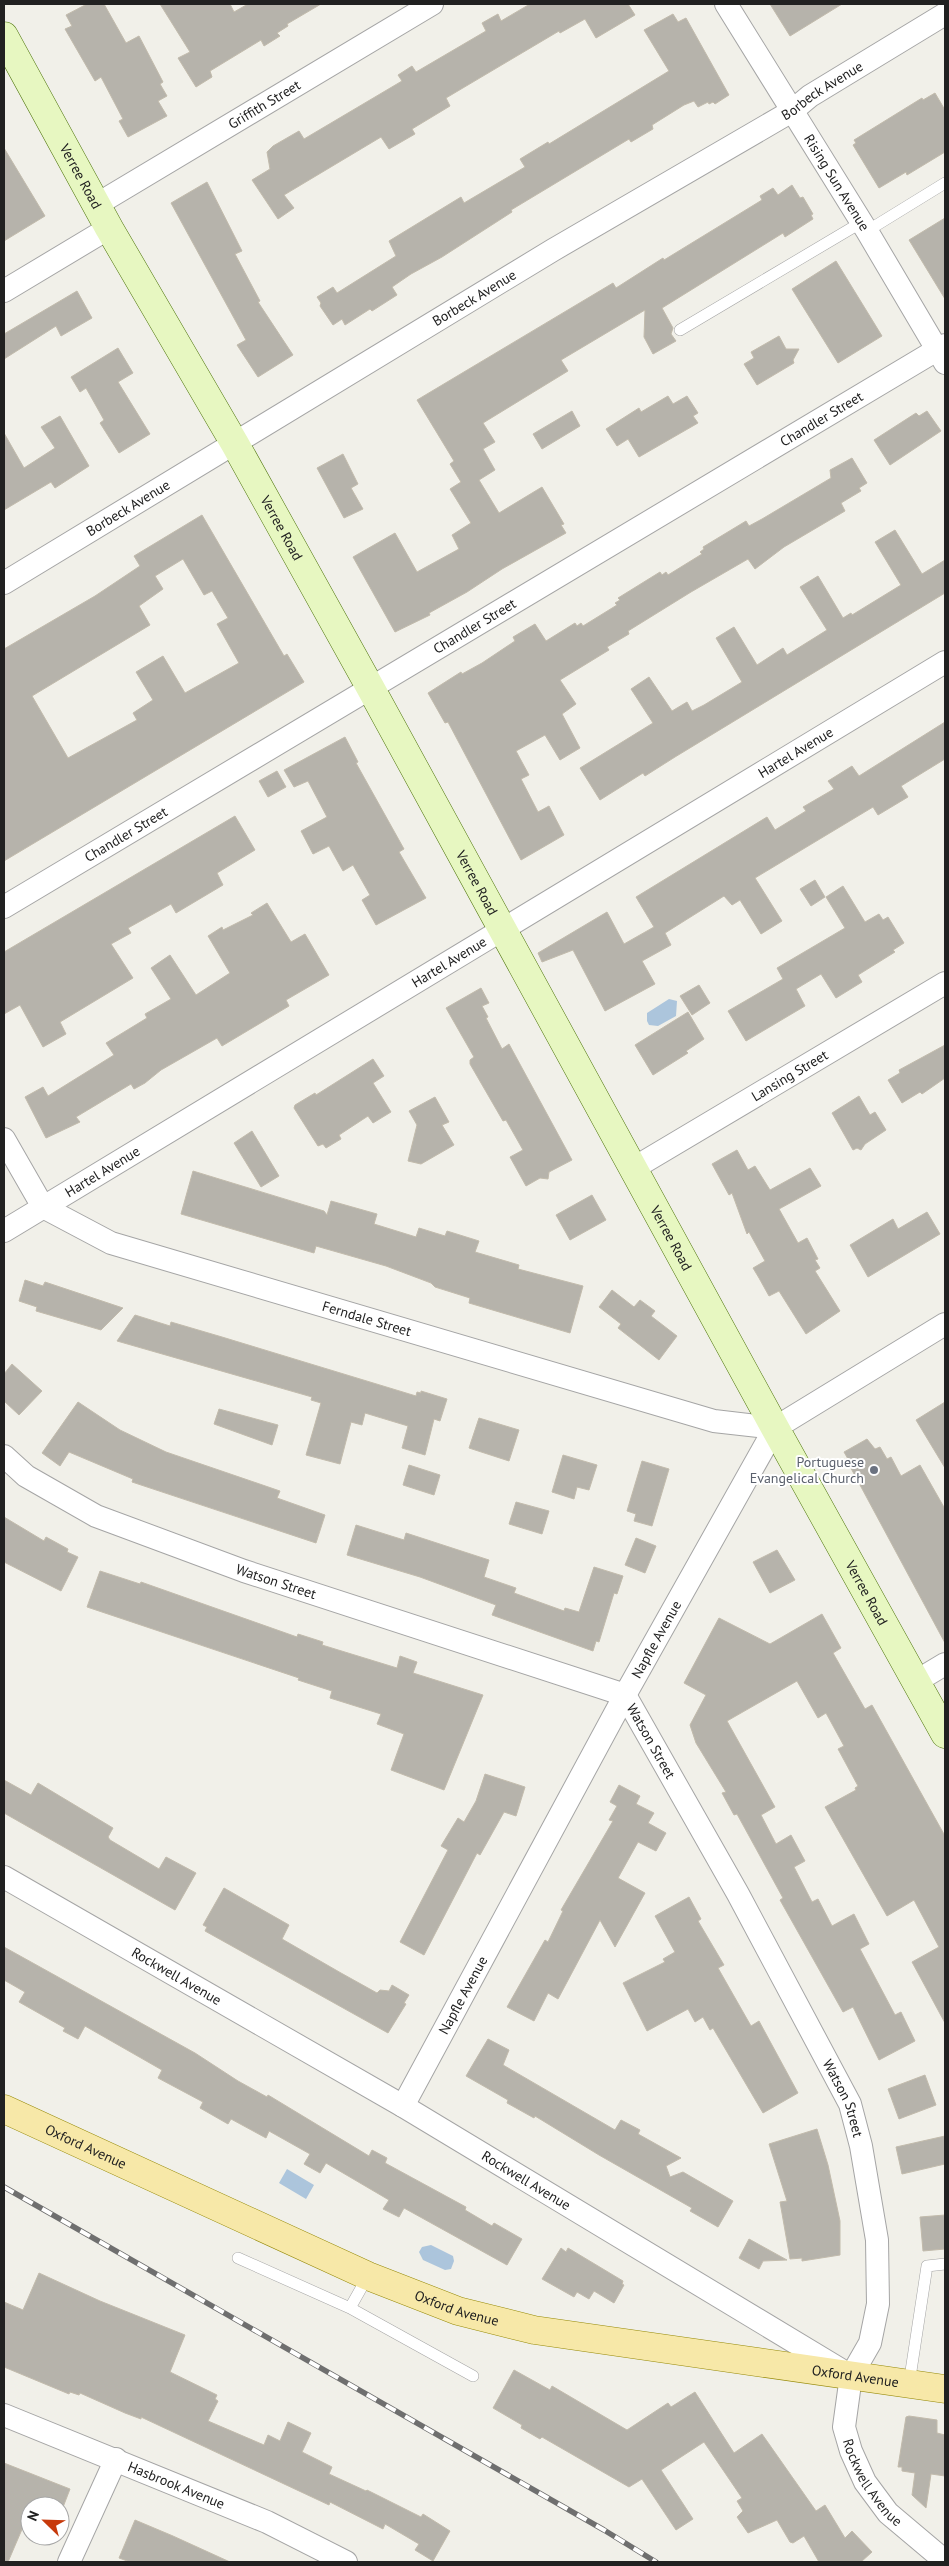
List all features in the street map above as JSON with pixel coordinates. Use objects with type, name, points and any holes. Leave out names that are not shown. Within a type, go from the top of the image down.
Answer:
[{"type":"main road","name":"Verree Road","points":[[4,36],[96,205],[235,444],[370,687],[501,929],[634,1168],[774,1428],[945,1734]]},
{"type":"main road","name":"Oxford Avenue","points":[[4,2110],[368,2276],[458,2311],[534,2330],[945,2390]]},
{"type":"street","name":"Griffith Street","points":[[96,205],[432,4]]},
{"type":"street","name":"Rising Sun Avenue","points":[[726,4],[943,353]]},
{"type":"street","name":"Borbeck Avenue","points":[[4,583],[553,250],[792,111],[810,96],[945,14]]},
{"type":"street","points":[[4,290],[109,228]]},
{"type":"street","name":"Chandler Street","points":[[4,907],[370,687],[943,353]]},
{"type":"street","name":"Hartel Avenue","points":[[4,1231],[945,662]]},
{"type":"street","name":"Lansing Street","points":[[634,1168],[945,983]]},
{"type":"street","points":[[4,1139],[43,1207]]},
{"type":"street","name":"Ferndale Street","points":[[43,1207],[111,1244],[246,1285],[714,1421],[774,1428]]},
{"type":"street","name":"Napfle Avenue","points":[[403,2106],[625,1695],[774,1428],[945,1324]]},
{"type":"street","name":"Watson Street","points":[[4,1456],[26,1476],[96,1516],[244,1571],[625,1695],[738,1894],[850,2104],[861,2146],[877,2240],[878,2304],[870,2343],[851,2376]]},
{"type":"street","points":[[915,1682],[945,1664]]},
{"type":"street","name":"Rockwell Avenue","points":[[4,1877],[403,2106],[851,2376],[844,2428],[851,2451],[865,2482],[888,2513],[945,2561]]},
{"type":"street","name":"Hasbrook Avenue","points":[[4,2415],[116,2459],[266,2522],[346,2562]]},
{"type":"street","points":[[69,2562],[116,2459]]},
{"type":"lane","points":[[680,330],[945,183]]},
{"type":"lane","points":[[238,2258],[350,2308],[473,2376]]},
{"type":"lane","points":[[909,2384],[927,2266],[945,2264]]},
{"type":"lane","points":[[350,2308],[368,2276]]},
{"type":"water","points":[[669,999],[677,1001],[676,1016],[658,1026],[649,1025],[647,1013]]},
{"type":"water","points":[[287,2169],[314,2185],[306,2199],[279,2183]]},
{"type":"water","points":[[431,2245],[453,2256],[454,2261],[451,2269],[445,2270],[423,2260],[419,2252],[422,2247]]},
{"type":"building","points":[[87,4],[104,4],[126,43],[139,36],[163,82],[160,84],[167,96],[158,101],[167,116],[128,137],[119,121],[123,119],[101,77],[95,81],[65,29],[72,26],[66,15]]},
{"type":"building","points":[[160,4],[230,4],[234,12],[248,4],[321,4],[287,24],[288,26],[277,33],[280,36],[264,46],[261,40],[210,71],[212,77],[196,87],[178,58],[190,52]]},
{"type":"building","points":[[530,4],[628,4],[635,15],[596,38],[585,19],[560,33],[559,31],[446,98],[450,106],[412,129],[415,134],[389,149],[381,137],[284,195],[294,208],[278,219],[252,180],[270,169],[267,152],[273,146],[299,131],[304,139],[402,81],[398,75],[412,66],[416,72],[486,31],[482,23],[498,14],[501,21]]},
{"type":"building","points":[[770,4],[842,4],[790,36]]},
{"type":"building","points":[[673,14],[678,22],[686,18],[729,95],[715,104],[713,102],[709,104],[708,102],[698,107],[694,101],[684,105],[652,125],[653,129],[631,142],[629,139],[511,210],[512,212],[442,257],[411,274],[392,287],[397,295],[372,311],[370,309],[345,325],[342,319],[333,325],[320,306],[321,303],[317,297],[333,287],[337,293],[396,256],[389,241],[461,197],[464,203],[525,167],[520,159],[548,142],[549,144],[669,71],[644,30]]},
{"type":"building","points":[[935,93],[945,110],[945,152],[907,175],[906,172],[879,188],[853,145],[856,143],[854,140],[922,98],[923,100]]},
{"type":"building","points":[[4,148],[45,216],[4,241]]},
{"type":"building","points":[[207,182],[242,251],[235,254],[260,301],[258,302],[293,355],[258,377],[237,345],[246,340],[171,203]]},
{"type":"building","points":[[792,185],[800,198],[803,197],[813,214],[811,215],[813,219],[785,237],[783,233],[662,308],[673,328],[671,334],[676,341],[653,354],[644,337],[645,310],[561,360],[568,371],[483,423],[495,442],[483,449],[495,470],[479,480],[499,513],[542,487],[564,524],[561,525],[566,533],[429,613],[430,615],[395,632],[353,557],[395,533],[417,572],[459,549],[452,535],[471,523],[450,489],[461,482],[450,464],[454,461],[417,400],[613,283],[616,288],[663,258],[664,260],[762,200],[760,196],[773,188],[778,195]]},
{"type":"building","points":[[945,218],[945,299],[909,240]]},
{"type":"building","points":[[836,261],[882,336],[838,363],[792,289]]},
{"type":"building","points":[[77,291],[92,318],[61,336],[56,326],[4,359],[4,334]]},
{"type":"building","points":[[779,336],[786,349],[799,349],[793,360],[794,363],[757,385],[744,364],[754,358],[751,352]]},
{"type":"building","points":[[118,348],[133,373],[118,382],[150,434],[119,453],[100,423],[104,420],[86,388],[80,392],[71,377]]},
{"type":"building","points":[[668,396],[673,404],[687,396],[698,413],[693,416],[698,423],[639,457],[628,439],[617,446],[606,429],[639,408],[641,412]]},
{"type":"building","points":[[572,411],[580,426],[542,449],[533,434]]},
{"type":"building","points":[[927,411],[941,431],[890,465],[874,440],[916,413],[919,416]]},
{"type":"building","points":[[60,416],[89,466],[55,488],[51,482],[4,510],[4,433],[24,468],[55,448],[41,427]]},
{"type":"building","points":[[343,454],[358,484],[351,488],[363,509],[344,518],[317,468]]},
{"type":"building","points":[[852,458],[867,483],[859,488],[861,491],[841,503],[845,511],[784,547],[755,569],[748,559],[691,592],[628,631],[629,634],[607,647],[609,650],[560,680],[576,704],[562,714],[580,748],[560,760],[545,735],[516,751],[529,775],[521,779],[538,812],[549,806],[564,835],[521,860],[448,722],[445,723],[428,693],[461,672],[462,674],[482,663],[515,641],[513,637],[535,624],[546,641],[575,623],[577,626],[581,623],[583,626],[617,605],[615,603],[620,600],[618,598],[660,572],[662,575],[666,572],[668,575],[702,554],[700,552],[704,549],[703,547],[746,521],[749,526],[831,478],[830,470]]},
{"type":"building","points":[[202,515],[284,656],[287,654],[304,682],[4,861],[4,649],[95,596],[140,566],[134,556]],"holes":[[[183,559],[204,595],[212,591],[228,618],[217,624],[239,663],[185,693],[163,656],[136,672],[153,700],[133,713],[137,720],[68,758],[32,696],[150,625],[139,606],[163,589],[155,576]]]},
{"type":"building","points":[[895,530],[922,574],[945,560],[945,593],[645,776],[643,773],[600,800],[580,768],[653,723],[631,689],[649,677],[672,711],[687,702],[692,711],[704,705],[742,682],[716,638],[734,627],[757,665],[783,648],[787,655],[827,630],[800,587],[818,576],[843,618],[851,613],[852,615],[901,585],[875,542]]},
{"type":"building","points":[[945,722],[945,759],[901,786],[908,797],[878,815],[873,807],[755,878],[782,921],[761,934],[740,900],[732,905],[724,896],[665,933],[671,945],[642,961],[655,984],[605,1011],[573,950],[542,962],[538,953],[607,912],[624,944],[654,927],[636,897],[767,817],[775,830],[806,811],[803,807],[834,789],[828,781],[852,766],[859,776]]},
{"type":"building","points":[[345,737],[358,762],[356,763],[404,849],[399,852],[426,898],[376,925],[362,900],[370,895],[353,865],[343,871],[329,846],[313,854],[301,831],[327,817],[308,781],[294,787],[284,770]]},
{"type":"building","points":[[277,771],[286,787],[268,797],[259,781]]},
{"type":"building","points":[[235,816],[255,850],[217,873],[223,885],[176,913],[171,904],[128,928],[131,933],[111,944],[133,978],[60,1022],[66,1034],[43,1047],[20,1005],[4,1014],[4,952]]},
{"type":"building","points":[[815,880],[825,897],[811,906],[800,889]]},
{"type":"building","points":[[843,886],[865,922],[879,914],[883,920],[888,917],[904,943],[893,950],[895,952],[858,975],[862,982],[836,998],[821,974],[796,989],[805,1006],[746,1041],[728,1011],[783,979],[777,968],[845,928],[826,897]]},
{"type":"building","points":[[267,903],[291,942],[305,934],[329,975],[286,1000],[289,1006],[222,1046],[217,1038],[161,1070],[134,1089],[131,1084],[76,1117],[80,1122],[46,1138],[25,1097],[43,1087],[48,1096],[114,1055],[106,1043],[147,1018],[145,1014],[171,999],[151,968],[170,955],[196,995],[230,973],[208,936],[222,927],[223,930],[253,915],[251,913]]},
{"type":"building","points":[[699,985],[710,1003],[692,1015],[680,996]]},
{"type":"building","points":[[481,988],[489,1003],[482,1006],[488,1017],[486,1018],[502,1049],[509,1044],[572,1160],[549,1172],[548,1179],[540,1178],[526,1186],[510,1157],[523,1150],[506,1120],[503,1121],[470,1064],[470,1060],[474,1057],[446,1008]]},
{"type":"building","points":[[688,1012],[704,1039],[686,1051],[688,1053],[653,1075],[635,1045]]},
{"type":"building","points":[[945,1045],[945,1078],[922,1094],[920,1092],[902,1103],[888,1080],[900,1073],[899,1070]]},
{"type":"building","points":[[373,1059],[384,1076],[373,1083],[391,1112],[373,1123],[368,1116],[339,1135],[341,1139],[326,1148],[323,1144],[318,1146],[294,1108],[295,1105],[315,1093],[316,1095]]},
{"type":"building","points":[[859,1096],[870,1115],[875,1112],[886,1130],[865,1144],[861,1150],[857,1148],[853,1150],[832,1113]]},
{"type":"building","points":[[435,1097],[449,1122],[442,1125],[454,1145],[421,1164],[408,1161],[417,1125],[409,1111]]},
{"type":"building","points":[[252,1131],[279,1176],[261,1187],[234,1143]]},
{"type":"building","points":[[737,1150],[748,1170],[755,1166],[770,1190],[810,1168],[821,1186],[779,1209],[798,1243],[807,1238],[818,1259],[815,1260],[820,1268],[815,1271],[840,1311],[806,1334],[779,1291],[769,1296],[753,1268],[765,1261],[749,1232],[747,1234],[732,1193],[729,1195],[712,1164]]},
{"type":"building","points":[[193,1171],[324,1211],[327,1215],[331,1201],[377,1214],[374,1224],[416,1237],[419,1228],[445,1236],[447,1231],[479,1241],[475,1252],[519,1265],[518,1269],[583,1286],[570,1333],[469,1303],[470,1298],[435,1287],[431,1283],[386,1266],[316,1246],[314,1253],[181,1214]]},
{"type":"building","points":[[592,1195],[606,1220],[570,1240],[556,1215]]},
{"type":"building","points":[[927,1212],[940,1234],[868,1277],[850,1245],[893,1219],[898,1229]]},
{"type":"building","points":[[25,1280],[43,1286],[45,1282],[123,1308],[101,1330],[36,1311],[37,1307],[19,1301]]},
{"type":"building","points":[[612,1290],[634,1307],[640,1300],[655,1311],[651,1316],[677,1336],[659,1360],[618,1328],[621,1324],[599,1307]]},
{"type":"building","points":[[135,1315],[170,1326],[171,1322],[416,1396],[417,1392],[421,1393],[421,1391],[447,1399],[440,1421],[434,1419],[425,1455],[402,1448],[408,1426],[365,1413],[362,1425],[351,1422],[340,1464],[306,1455],[321,1403],[311,1400],[312,1397],[117,1341]]},
{"type":"building","points":[[12,1364],[42,1391],[19,1415],[4,1401],[4,1374]]},
{"type":"building","points":[[78,1402],[120,1430],[166,1452],[280,1491],[277,1498],[325,1515],[316,1543],[132,1482],[133,1479],[69,1452],[60,1466],[42,1453]]},
{"type":"building","points":[[945,1402],[945,1468],[916,1420]]},
{"type":"building","points":[[219,1409],[278,1425],[272,1445],[214,1424]]},
{"type":"building","points":[[479,1418],[519,1430],[509,1461],[469,1448]]},
{"type":"building","points":[[867,1439],[875,1449],[880,1447],[887,1459],[891,1457],[901,1476],[920,1465],[945,1509],[945,1643],[846,1459],[848,1459],[844,1452]]},
{"type":"building","points":[[563,1455],[597,1465],[589,1490],[577,1487],[574,1499],[552,1492]]},
{"type":"building","points":[[642,1461],[669,1469],[652,1526],[634,1521],[636,1514],[627,1511]]},
{"type":"building","points":[[409,1465],[440,1475],[434,1495],[403,1485]]},
{"type":"building","points":[[516,1502],[549,1511],[542,1534],[509,1524]]},
{"type":"building","points":[[4,1517],[44,1541],[46,1537],[68,1549],[67,1552],[78,1557],[61,1591],[4,1562]]},
{"type":"building","points":[[356,1525],[404,1540],[406,1533],[489,1560],[484,1577],[516,1588],[514,1593],[564,1611],[565,1608],[579,1612],[594,1567],[623,1576],[617,1594],[614,1593],[599,1642],[596,1641],[593,1651],[492,1615],[496,1605],[420,1577],[347,1555]]},
{"type":"building","points":[[636,1538],[656,1546],[645,1573],[625,1565]]},
{"type":"building","points":[[777,1550],[795,1580],[770,1593],[753,1562]]},
{"type":"building","points":[[100,1571],[140,1584],[141,1582],[297,1637],[298,1634],[323,1642],[322,1645],[397,1668],[400,1656],[417,1662],[413,1673],[483,1695],[444,1790],[391,1770],[404,1734],[377,1724],[381,1714],[330,1698],[332,1691],[298,1680],[299,1678],[87,1607]]},
{"type":"building","points":[[822,1614],[841,1648],[833,1653],[865,1709],[872,1705],[945,1836],[945,2023],[912,1962],[939,1947],[914,1900],[887,1916],[825,1807],[856,1790],[855,1788],[858,1786],[838,1749],[844,1746],[826,1713],[818,1718],[797,1681],[727,1721],[775,1807],[761,1815],[776,1844],[791,1835],[805,1861],[794,1867],[812,1902],[818,1899],[832,1926],[854,1914],[869,1944],[860,1949],[895,2015],[901,2012],[915,2041],[879,2060],[853,2007],[843,2012],[780,1900],[783,1898],[737,1814],[734,1815],[722,1793],[726,1792],[696,1743],[690,1725],[706,1695],[684,1683],[719,1618],[770,1644]]},
{"type":"building","points":[[485,1774],[525,1787],[516,1816],[504,1812],[480,1855],[477,1853],[424,1955],[400,1942],[448,1850],[441,1846],[458,1818],[464,1822],[476,1801]]},
{"type":"building","points":[[4,1780],[31,1795],[38,1783],[113,1828],[108,1837],[110,1840],[159,1869],[166,1857],[196,1873],[175,1910],[4,1813]]},
{"type":"building","points":[[619,1785],[640,1796],[636,1804],[654,1813],[648,1823],[666,1833],[656,1851],[638,1842],[618,1878],[645,1893],[615,1947],[600,1920],[558,1999],[548,1993],[534,2021],[507,2007],[545,1940],[548,1942],[563,1911],[561,1910],[613,1821],[609,1820],[617,1806],[610,1802]]},
{"type":"building","points":[[224,1888],[289,1925],[282,1939],[377,1993],[380,1990],[389,1991],[392,1985],[409,1995],[404,2003],[406,2004],[388,2033],[205,1931],[207,1927],[203,1925]]},
{"type":"building","points":[[689,1897],[701,1919],[698,1921],[724,1965],[718,1968],[751,2026],[759,2021],[798,2093],[763,2113],[713,2028],[710,2030],[703,2017],[695,2022],[688,2009],[647,2031],[623,1983],[665,1962],[663,1959],[675,1952],[655,1916]]},
{"type":"building","points":[[4,1947],[195,2053],[238,2081],[267,2097],[268,2095],[369,2156],[372,2150],[387,2158],[385,2163],[466,2207],[465,2210],[492,2226],[494,2223],[522,2239],[507,2265],[404,2208],[399,2217],[383,2209],[389,2200],[326,2163],[320,2173],[304,2164],[310,2154],[269,2131],[266,2138],[231,2119],[228,2124],[200,2108],[203,2102],[158,2078],[162,2070],[85,2026],[78,2039],[63,2031],[65,2028],[19,2002],[25,1992],[4,1980]]},
{"type":"building","points":[[488,2039],[509,2050],[503,2065],[615,2130],[621,2120],[640,2130],[638,2134],[681,2158],[666,2166],[670,2177],[683,2172],[733,2201],[718,2227],[690,2211],[692,2208],[535,2116],[534,2118],[507,2103],[508,2100],[466,2076]]},
{"type":"building","points":[[925,2075],[936,2105],[899,2119],[888,2089]]},
{"type":"building","points":[[817,2129],[828,2165],[840,2221],[840,2255],[802,2261],[802,2258],[790,2259],[780,2202],[787,2201],[769,2144]]},
{"type":"building","points":[[945,2136],[945,2164],[902,2174],[896,2147]]},
{"type":"building","points":[[945,2215],[945,2249],[923,2251],[920,2217]]},
{"type":"building","points":[[749,2239],[787,2260],[763,2261],[759,2269],[739,2258]]},
{"type":"building","points":[[561,2248],[566,2252],[568,2248],[623,2281],[622,2284],[624,2285],[614,2303],[594,2291],[589,2299],[577,2292],[574,2297],[542,2279]]},
{"type":"building","points":[[39,2273],[100,2301],[185,2335],[170,2372],[217,2395],[215,2399],[218,2401],[208,2421],[264,2445],[268,2435],[280,2441],[288,2422],[311,2433],[302,2452],[332,2467],[329,2474],[367,2490],[421,2517],[423,2514],[450,2531],[433,2561],[415,2550],[419,2544],[385,2524],[383,2529],[330,2502],[329,2505],[141,2417],[141,2419],[125,2413],[80,2393],[79,2395],[70,2392],[69,2394],[4,2367],[4,2302],[23,2310]]},
{"type":"building","points":[[514,2370],[550,2390],[552,2386],[627,2430],[668,2403],[671,2407],[695,2392],[734,2453],[762,2434],[816,2511],[825,2505],[845,2538],[852,2531],[872,2552],[861,2562],[819,2562],[804,2536],[793,2543],[790,2542],[777,2520],[748,2533],[737,2517],[743,2511],[737,2501],[742,2498],[704,2442],[661,2470],[693,2519],[676,2530],[642,2479],[629,2487],[542,2437],[540,2439],[521,2428],[522,2425],[493,2408]]},
{"type":"building","points":[[906,2417],[937,2420],[937,2433],[945,2435],[945,2476],[931,2474],[926,2508],[912,2495],[915,2473],[902,2471],[902,2467],[898,2467]]},
{"type":"building","points":[[4,2463],[70,2489],[67,2496],[20,2496],[20,2534],[8,2562],[4,2562]]},
{"type":"building","points":[[135,2520],[230,2562],[130,2562],[119,2558]]},
{"type":"railway","points":[[4,2187],[604,2530],[656,2562]]},
{"type":"place","name":"Portuguese Evangelical Church","points":[[874,1470]]}]
